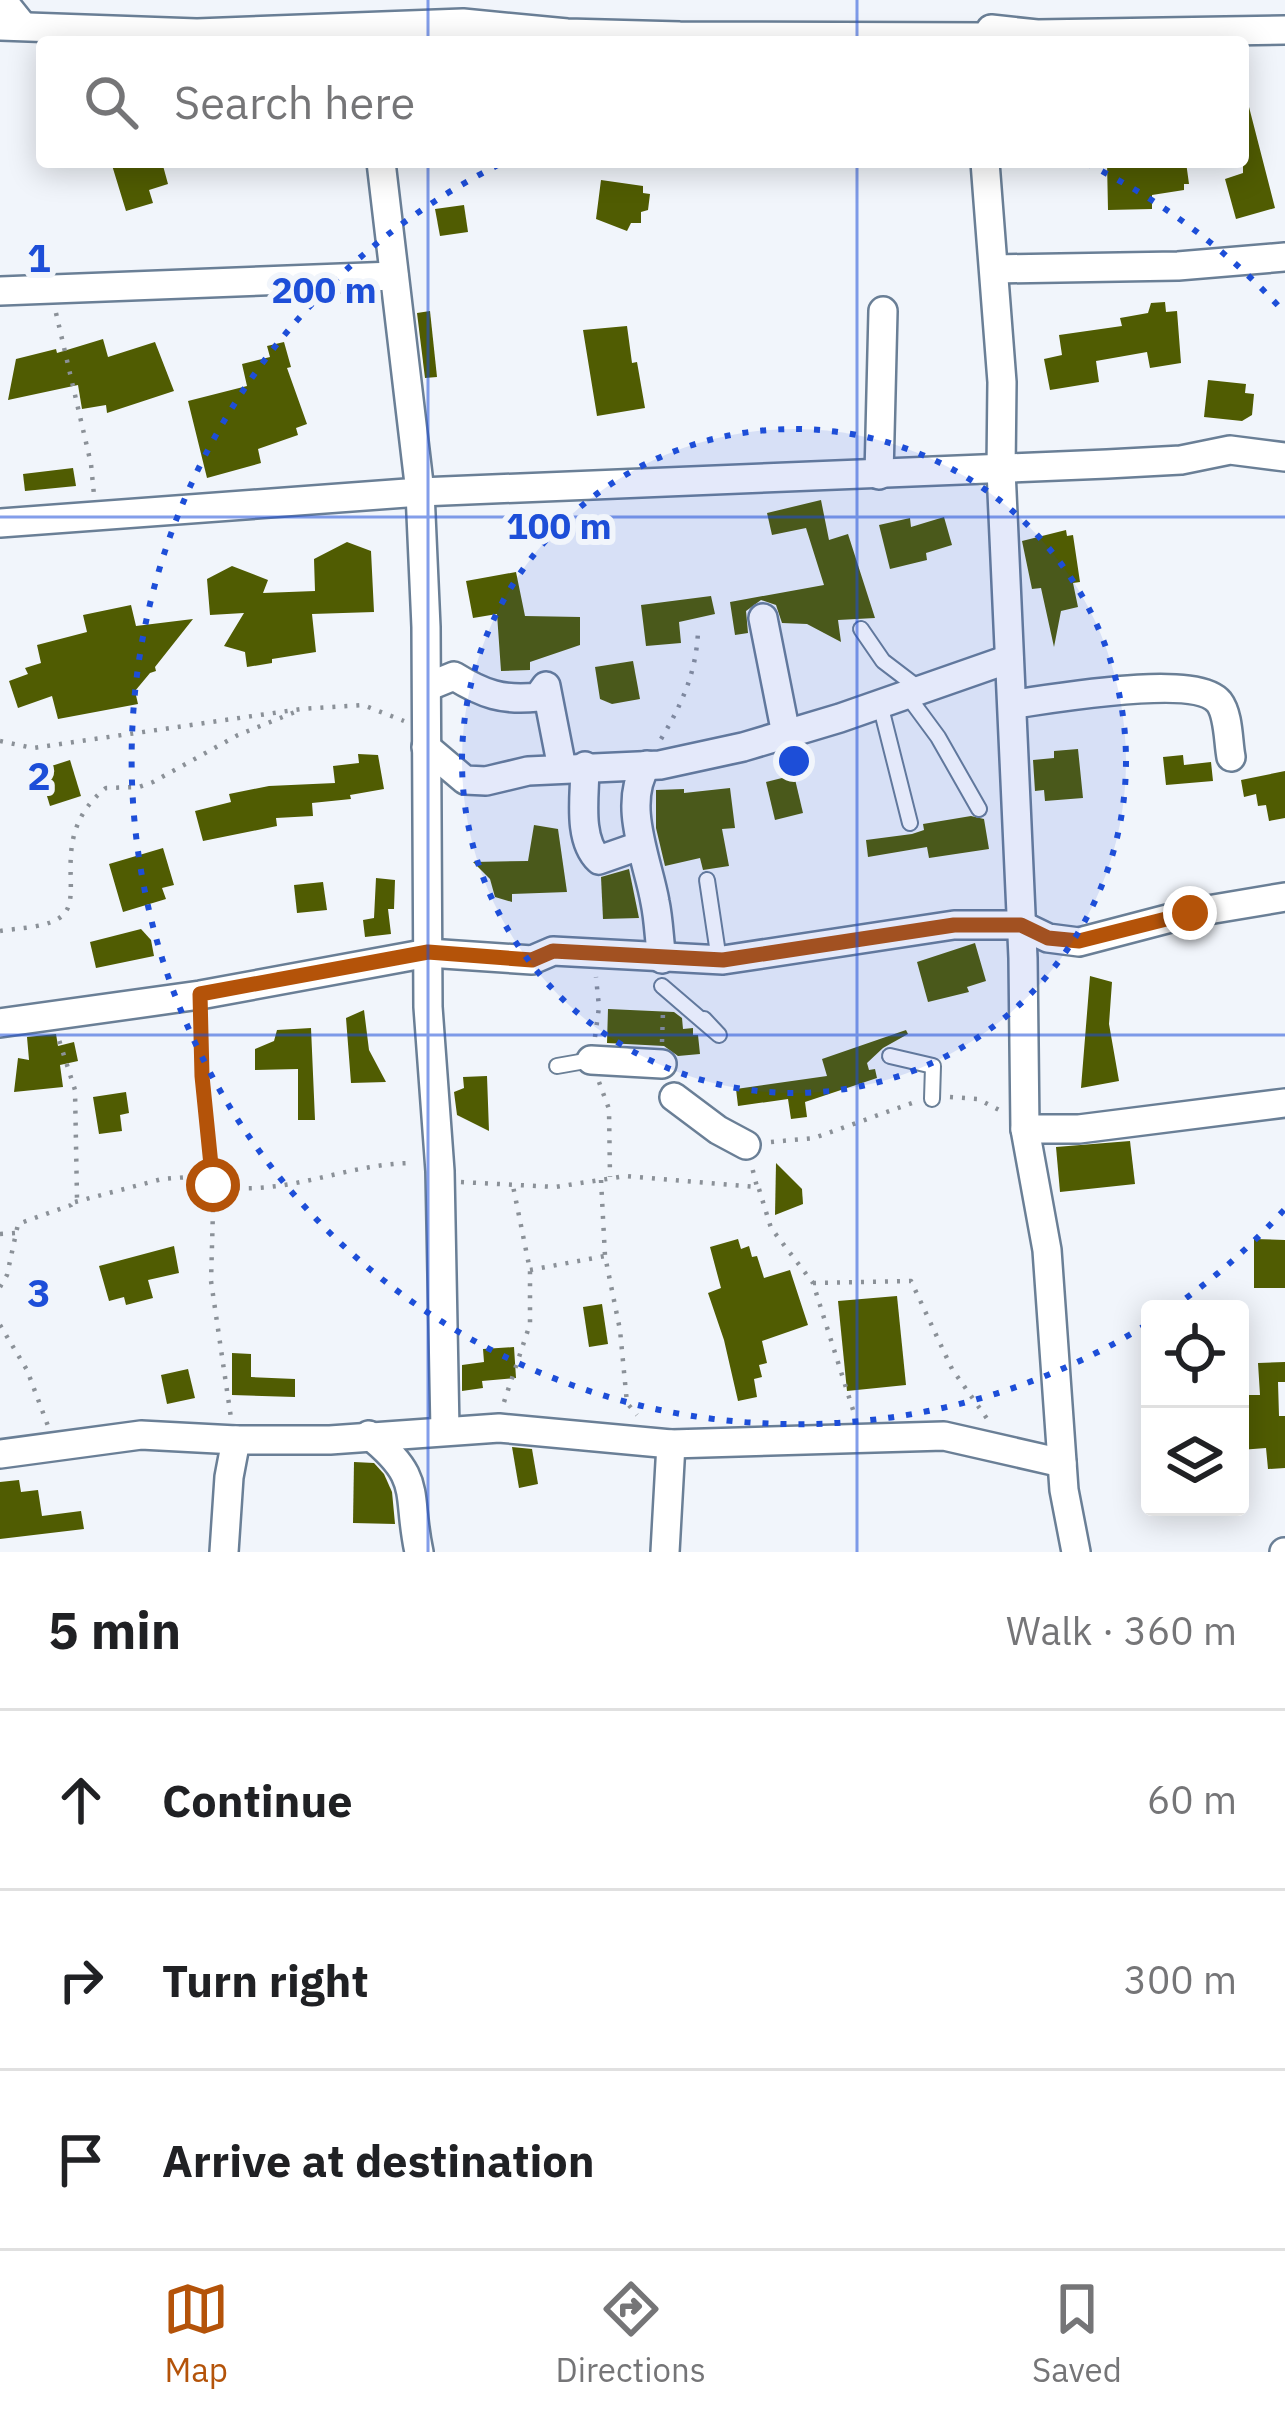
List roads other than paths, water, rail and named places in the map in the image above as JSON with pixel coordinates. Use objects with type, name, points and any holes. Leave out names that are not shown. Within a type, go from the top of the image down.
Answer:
[{"type":"street","points":[[2,0],[11,26],[197,33],[351,23],[463,23],[567,33],[680,36],[990,27],[1037,34],[1285,30]]},
{"type":"street","points":[[381,168],[419,492],[428,686],[428,1007],[446,1430]]},
{"type":"street","points":[[986,168],[1002,382],[1001,470],[1014,704],[1025,1129],[1047,1250],[1062,1462],[1076,1552]]},
{"type":"street","points":[[994,269],[1178,266],[1285,256]]},
{"type":"street","points":[[0,291],[394,276]]},
{"type":"street","points":[[879,475],[883,311]]},
{"type":"street","points":[[0,523],[419,492],[1181,460],[1230,450],[1285,457]]},
{"type":"street","points":[[764,618],[786,734]]},
{"type":"street","points":[[426,738],[465,780],[574,767],[647,765],[743,748],[1010,659]]},
{"type":"street","points":[[428,686],[454,676],[489,698],[523,699],[538,697],[546,686],[574,767],[592,855],[598,860],[639,846]]},
{"type":"street","points":[[1014,704],[1108,691],[1200,691],[1217,700],[1223,710],[1231,758]]},
{"type":"street","points":[[647,765],[637,784],[639,846],[656,904],[662,972]]},
{"type":"street","points":[[0,1023],[200,994],[428,952],[532,960],[553,951],[662,972],[954,925],[1021,925],[1048,938],[1079,941],[1190,913],[1285,897]]},
{"type":"street","points":[[591,1060],[662,1064]]},
{"type":"street","points":[[674,1097],[746,1145]]},
{"type":"street","points":[[1025,1129],[1101,1127],[1285,1103]]},
{"type":"street","points":[[0,1454],[141,1435],[330,1440],[499,1428],[671,1444],[944,1436],[1062,1462]]},
{"type":"street","points":[[369,1435],[406,1471],[414,1497],[419,1552]]},
{"type":"street","points":[[224,1552],[236,1440]]},
{"type":"street","points":[[665,1552],[671,1444]]},
{"type":"lane","points":[[861,629],[903,697],[938,736],[979,809]]},
{"type":"lane","points":[[903,697],[910,823]]},
{"type":"lane","points":[[707,880],[719,960]]},
{"type":"lane","points":[[662,972],[704,1019]]},
{"type":"lane","points":[[890,1056],[934,1066],[932,1099]]},
{"type":"lane","points":[[557,1066],[591,1060]]}]
